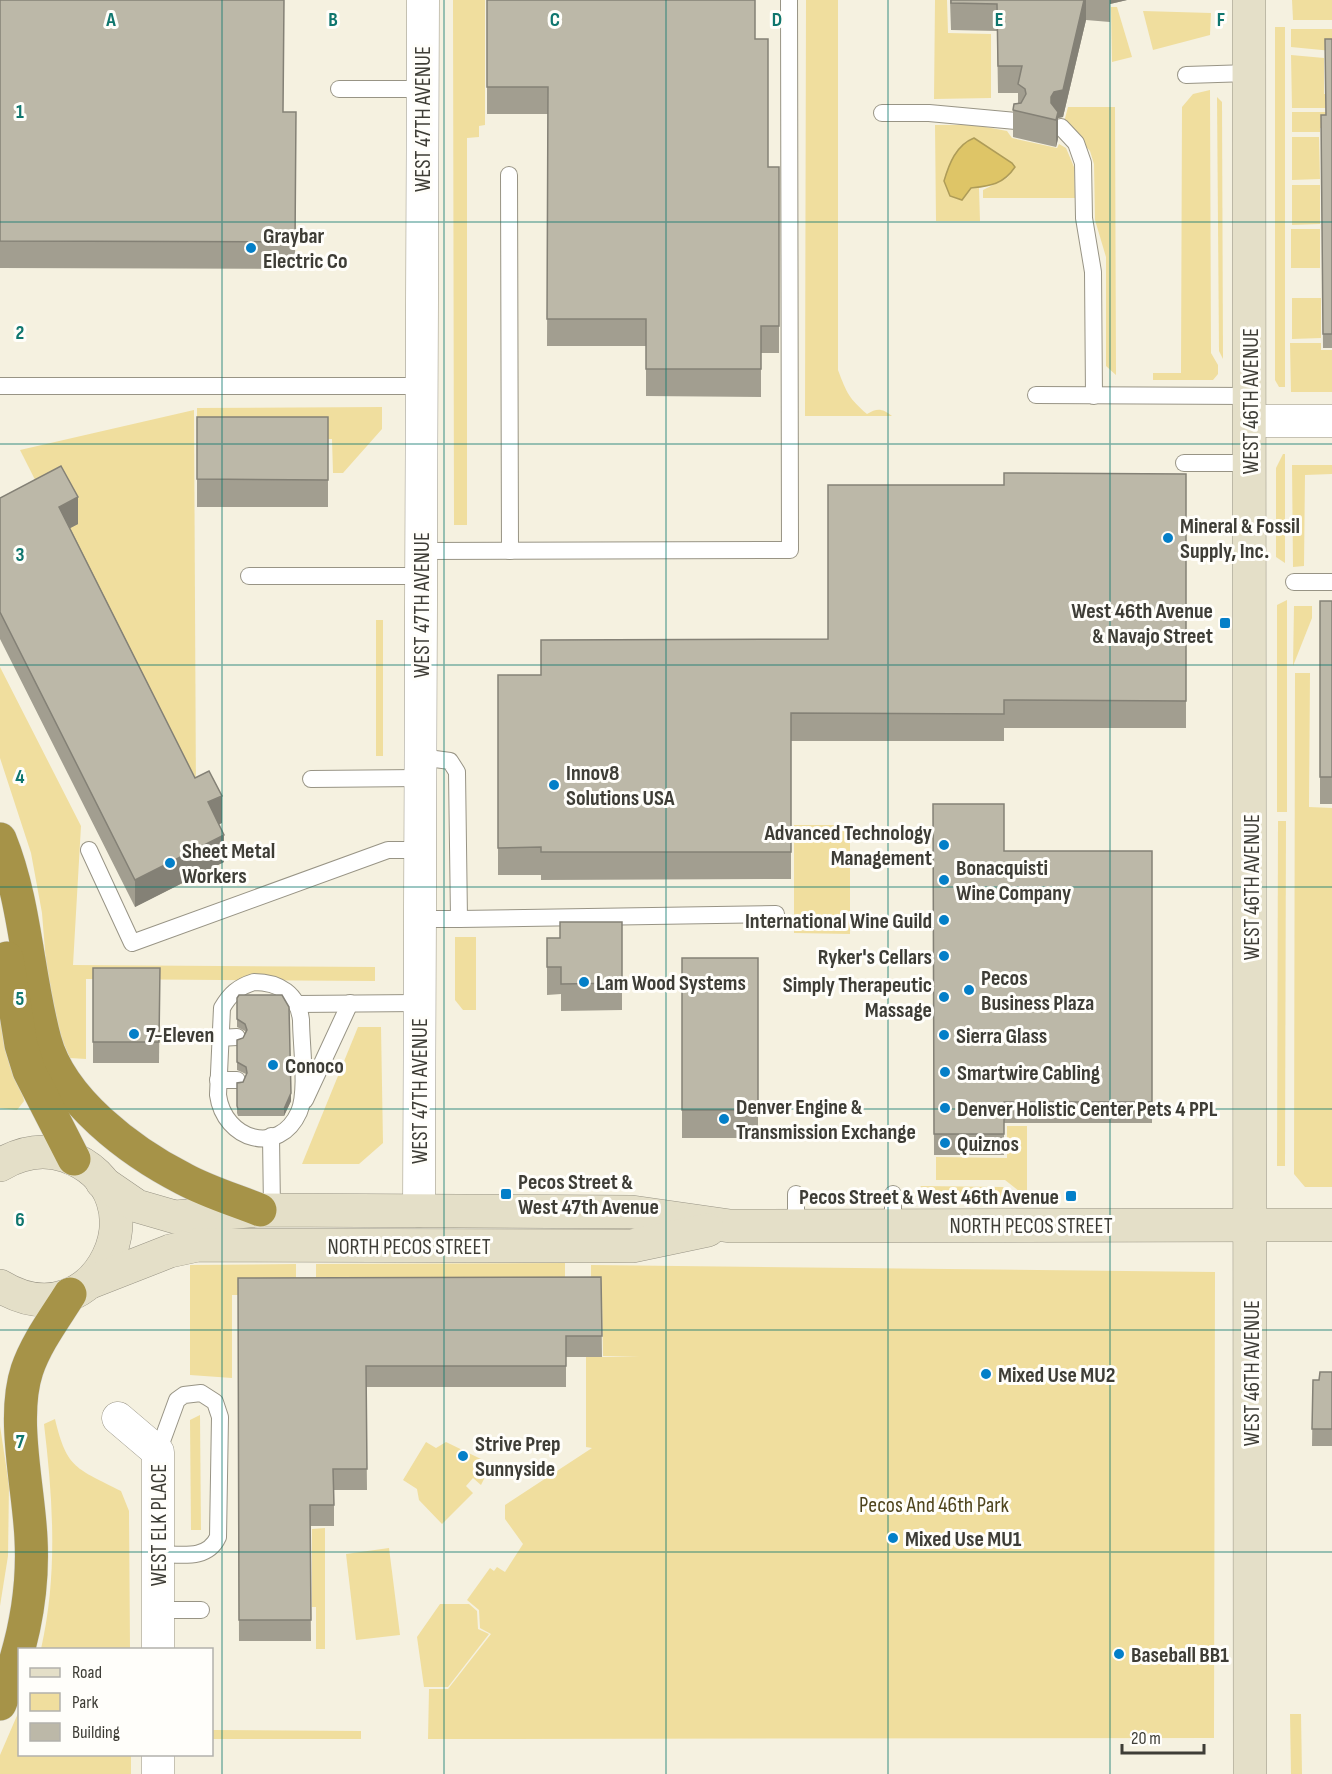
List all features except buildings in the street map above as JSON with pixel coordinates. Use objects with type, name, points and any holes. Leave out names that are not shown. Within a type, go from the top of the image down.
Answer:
[{"type":"highway","points":[[0,839],[8,858],[23,925],[45,1042],[59,1071],[95,1117],[144,1155],[185,1180],[266,1210]]},
{"type":"highway","points":[[0,916],[21,1045],[29,1071],[74,1159]]},
{"type":"highway","points":[[0,1704],[11,1678],[28,1605],[31,1540],[22,1436],[27,1371],[39,1345],[81,1288]]},
{"type":"main road","name":"WEST 46TH AVENUE","points":[[1249,0],[1250,1774]]},
{"type":"main road","points":[[0,1166],[19,1156],[41,1152],[74,1159]]},
{"type":"main road","name":"NORTH PECOS STREET","points":[[74,1159],[137,1206],[163,1215],[198,1216],[266,1210],[632,1212],[730,1226]]},
{"type":"main road","points":[[81,1288],[106,1264],[116,1233],[112,1201],[102,1182]]},
{"type":"main road","name":"NORTH PECOS STREET","points":[[0,1286],[11,1293],[34,1299],[59,1298],[150,1258],[198,1245],[632,1246],[796,1210],[893,1210],[1251,1225],[1332,1225]]},
{"type":"main road","points":[[362,1245],[419,1211]]},
{"type":"street","name":"WEST 47TH AVENUE","points":[[419,1211],[423,0]]},
{"type":"street","points":[[1250,409],[1332,421]]},
{"type":"street","name":"WEST ELK PLACE","points":[[118,1418],[158,1452],[158,1648]]},
{"type":"street","points":[[158,1756],[158,1774]]},
{"type":"lane","points":[[249,576],[421,564],[510,551],[790,550],[789,0]]},
{"type":"lane","points":[[1186,75],[1249,73]]},
{"type":"lane","points":[[339,89],[422,89]]},
{"type":"lane","points":[[882,113],[929,113],[1016,121]]},
{"type":"lane","points":[[1061,127],[1076,143],[1083,163],[1084,218],[1093,272],[1094,396]]},
{"type":"lane","points":[[509,176],[510,551]]},
{"type":"lane","points":[[0,386],[422,386]]},
{"type":"lane","points":[[1036,395],[1094,396],[1250,409]]},
{"type":"lane","points":[[1184,463],[1250,463]]},
{"type":"lane","points":[[1294,582],[1324,582]]},
{"type":"lane","points":[[312,779],[420,767],[450,761],[457,772],[459,919]]},
{"type":"lane","points":[[89,850],[132,943],[388,850],[420,850]]},
{"type":"lane","points":[[420,919],[776,915]]},
{"type":"lane","points":[[299,1111],[296,1037],[300,1010],[297,1004],[282,987],[269,982],[254,982],[240,987],[229,996],[222,1008],[218,1080],[220,1107],[232,1127],[252,1138],[271,1136],[291,1124],[299,1111],[350,1003]]},
{"type":"lane","points":[[297,1004],[419,1002]]},
{"type":"lane","points":[[219,1038],[237,1037]]},
{"type":"lane","points":[[218,1080],[237,1080]]},
{"type":"lane","points":[[266,1210],[271,1136]]},
{"type":"lane","points":[[158,1452],[177,1400],[192,1393],[208,1396],[215,1402],[220,1417],[218,1537],[215,1544],[203,1553],[158,1554]]},
{"type":"lane","points":[[158,1610],[201,1610]]},
{"type":"green space","points":[[453,0],[485,0],[485,125],[479,126],[479,137],[467,138],[467,525],[454,525]]},
{"type":"green space","points":[[806,0],[838,0],[838,370],[849,395],[867,414],[880,410],[892,416],[805,416]]},
{"type":"green space","points":[[935,0],[947,0],[948,33],[991,34],[991,98],[934,99]]},
{"type":"green space","points":[[1292,0],[1332,0],[1332,20],[1293,20]]},
{"type":"green space","points":[[1111,7],[1117,7],[1132,57],[1112,62]]},
{"type":"green space","points":[[1143,11],[1211,13],[1210,35],[1153,50]]},
{"type":"green space","points":[[1275,27],[1285,27],[1285,387],[1279,387],[1275,380]]},
{"type":"green space","points":[[1291,29],[1332,29],[1332,51],[1291,47]]},
{"type":"green space","points":[[1291,55],[1324,58],[1324,94],[1332,94],[1332,108],[1292,108]]},
{"type":"green space","points":[[1210,90],[1211,353],[1218,365],[1218,374],[1213,380],[1153,380],[1153,373],[1181,373],[1182,107],[1193,94]]},
{"type":"green space","points":[[1217,97],[1222,102],[1223,359],[1219,351]]},
{"type":"green space","points":[[1068,107],[1115,107],[1116,375],[1106,366],[1106,257],[1095,220],[1094,164],[1090,151],[1064,122]]},
{"type":"green space","points":[[1292,112],[1332,112],[1332,128],[1320,128],[1320,132],[1292,132]]},
{"type":"green space","points":[[935,125],[975,125],[1007,131],[1012,138],[1057,148],[1059,144],[1066,148],[1074,167],[1075,198],[983,198],[983,190],[1007,178],[1015,167],[974,138],[955,155],[947,171],[946,179],[950,195],[964,198],[971,188],[979,188],[980,221],[936,221]]},
{"type":"green space","points":[[1292,137],[1319,137],[1320,179],[1292,180]]},
{"type":"green space","points":[[1292,185],[1320,185],[1320,224],[1292,225]]},
{"type":"green space","points":[[1291,229],[1320,229],[1320,268],[1291,268]]},
{"type":"green space","points":[[1292,298],[1321,298],[1321,338],[1292,339]]},
{"type":"green space","points":[[1290,343],[1321,343],[1321,350],[1332,350],[1332,392],[1291,392]]},
{"type":"green space","points":[[382,407],[382,429],[343,473],[333,473],[332,439],[197,440],[197,408]]},
{"type":"green space","points":[[194,410],[196,798],[20,450]]},
{"type":"green space","points":[[1285,454],[1285,563],[1276,557],[1276,468]]},
{"type":"green space","points":[[1292,465],[1332,465],[1332,474],[1305,475],[1304,566],[1293,567]]},
{"type":"green space","points":[[1287,600],[1287,812],[1277,812],[1277,605]]},
{"type":"green space","points":[[1294,606],[1312,606],[1312,618],[1293,666]]},
{"type":"green space","points":[[376,620],[383,620],[383,756],[376,756]]},
{"type":"green space","points":[[0,667],[81,826],[73,965],[375,967],[375,981],[86,979],[86,1059],[70,1058],[50,1013],[42,913],[31,853],[0,758]]},
{"type":"green space","points":[[1295,673],[1310,673],[1309,807],[1332,808],[1332,1187],[1305,1187],[1294,1174]]},
{"type":"green space","points":[[1278,821],[1286,821],[1285,1166],[1277,1166]]},
{"type":"green space","points":[[794,825],[850,825],[850,934],[794,933]]},
{"type":"green space","points":[[455,937],[476,937],[476,1010],[463,1010],[455,1000]]},
{"type":"green space","points":[[0,997],[24,1101],[17,1110],[0,1108]]},
{"type":"green space","points":[[358,1027],[381,1027],[383,1143],[359,1164],[302,1164]]},
{"type":"green space","points":[[1007,1126],[1027,1126],[1027,1191],[1019,1191],[1005,1180],[936,1180],[936,1157],[1007,1158]]},
{"type":"green space","points":[[921,1186],[1003,1187],[1011,1193],[1011,1198],[913,1197]]},
{"type":"green space","points":[[565,1263],[565,1296],[316,1297],[316,1264]]},
{"type":"green space","points":[[296,1264],[296,1295],[232,1295],[232,1378],[190,1375],[190,1265]]},
{"type":"green space","name":"Pecos And 46th Park","points":[[591,1265],[1215,1272],[1214,1738],[428,1739],[429,1689],[448,1689],[491,1634],[480,1628],[479,1610],[467,1600],[490,1568],[494,1571],[497,1567],[505,1572],[523,1544],[505,1519],[505,1505],[592,1448],[586,1447],[586,1357],[640,1357],[603,1356],[602,1298],[591,1297]]},
{"type":"green space","points":[[200,1415],[201,1530],[191,1530],[190,1420]]},
{"type":"green space","points":[[55,1419],[64,1449],[76,1466],[121,1491],[129,1511],[130,1648],[41,1648],[52,1565],[50,1481],[44,1424]]},
{"type":"green space","points":[[0,1426],[9,1485],[8,1556],[0,1606]]},
{"type":"green space","points":[[426,1442],[436,1448],[446,1442],[483,1460],[489,1469],[481,1485],[473,1478],[466,1486],[473,1493],[442,1524],[419,1500],[417,1489],[403,1480]]},
{"type":"green space","points":[[325,1528],[325,1649],[316,1649],[316,1607],[312,1607],[312,1529]]},
{"type":"green space","points":[[389,1548],[400,1635],[356,1640],[346,1554]]},
{"type":"green space","points":[[440,1604],[469,1604],[477,1611],[478,1629],[489,1634],[448,1687],[424,1687],[417,1637]]},
{"type":"green space","points":[[18,1713],[18,1756],[131,1756],[131,1774],[0,1774],[0,1755]]},
{"type":"green space","points":[[1290,1714],[1301,1714],[1302,1774],[1291,1774]]},
{"type":"green space","points":[[213,1730],[361,1731],[361,1739],[213,1739]]},
{"type":"shaded area","points":[[974,138],[1015,167],[1001,181],[971,188],[962,200],[950,196],[944,181],[958,150]]},
{"type":"place","name":"Graybar Electric Co","points":[[251,248]]},
{"type":"place","name":"Mineral & Fossil Supply, Inc.","points":[[1168,538]]},
{"type":"place","name":"West 46th Avenue & Navajo Street","points":[[1225,623]]},
{"type":"place","name":"Innov8 Solutions USA","points":[[554,785]]},
{"type":"place","name":"Advanced Technology Management","points":[[944,845]]},
{"type":"place","name":"Sheet Metal Workers","points":[[170,863]]},
{"type":"place","name":"Bonacquisti Wine Company","points":[[944,880]]},
{"type":"place","name":"International Wine Guild","points":[[944,920]]},
{"type":"place","name":"Ryker's Cellars","points":[[944,956]]},
{"type":"place","name":"Lam Wood Systems","points":[[584,982]]},
{"type":"place","name":"Pecos Business Plaza","points":[[969,990]]},
{"type":"place","name":"Simply Therapeutic Massage","points":[[944,997]]},
{"type":"place","name":"7-Eleven","points":[[134,1034]]},
{"type":"place","name":"Sierra Glass","points":[[944,1035]]},
{"type":"place","name":"Conoco","points":[[273,1065]]},
{"type":"place","name":"Smartwire Cabling","points":[[945,1072]]},
{"type":"place","name":"Denver Holistic Center Pets 4 PPL","points":[[945,1108]]},
{"type":"place","name":"Denver Engine & Transmission Exchange","points":[[724,1119]]},
{"type":"place","name":"Quiznos","points":[[945,1143]]},
{"type":"place","name":"Pecos Street & West 47th Avenue","points":[[506,1194]]},
{"type":"place","name":"Pecos Street & West 46th Avenue","points":[[1071,1196]]},
{"type":"place","name":"Mixed Use MU2","points":[[986,1374]]},
{"type":"place","name":"Strive Prep Sunnyside","points":[[463,1456]]},
{"type":"place","name":"Mixed Use MU1","points":[[893,1538]]},
{"type":"place","name":"Baseball BB1","points":[[1119,1654]]}]
